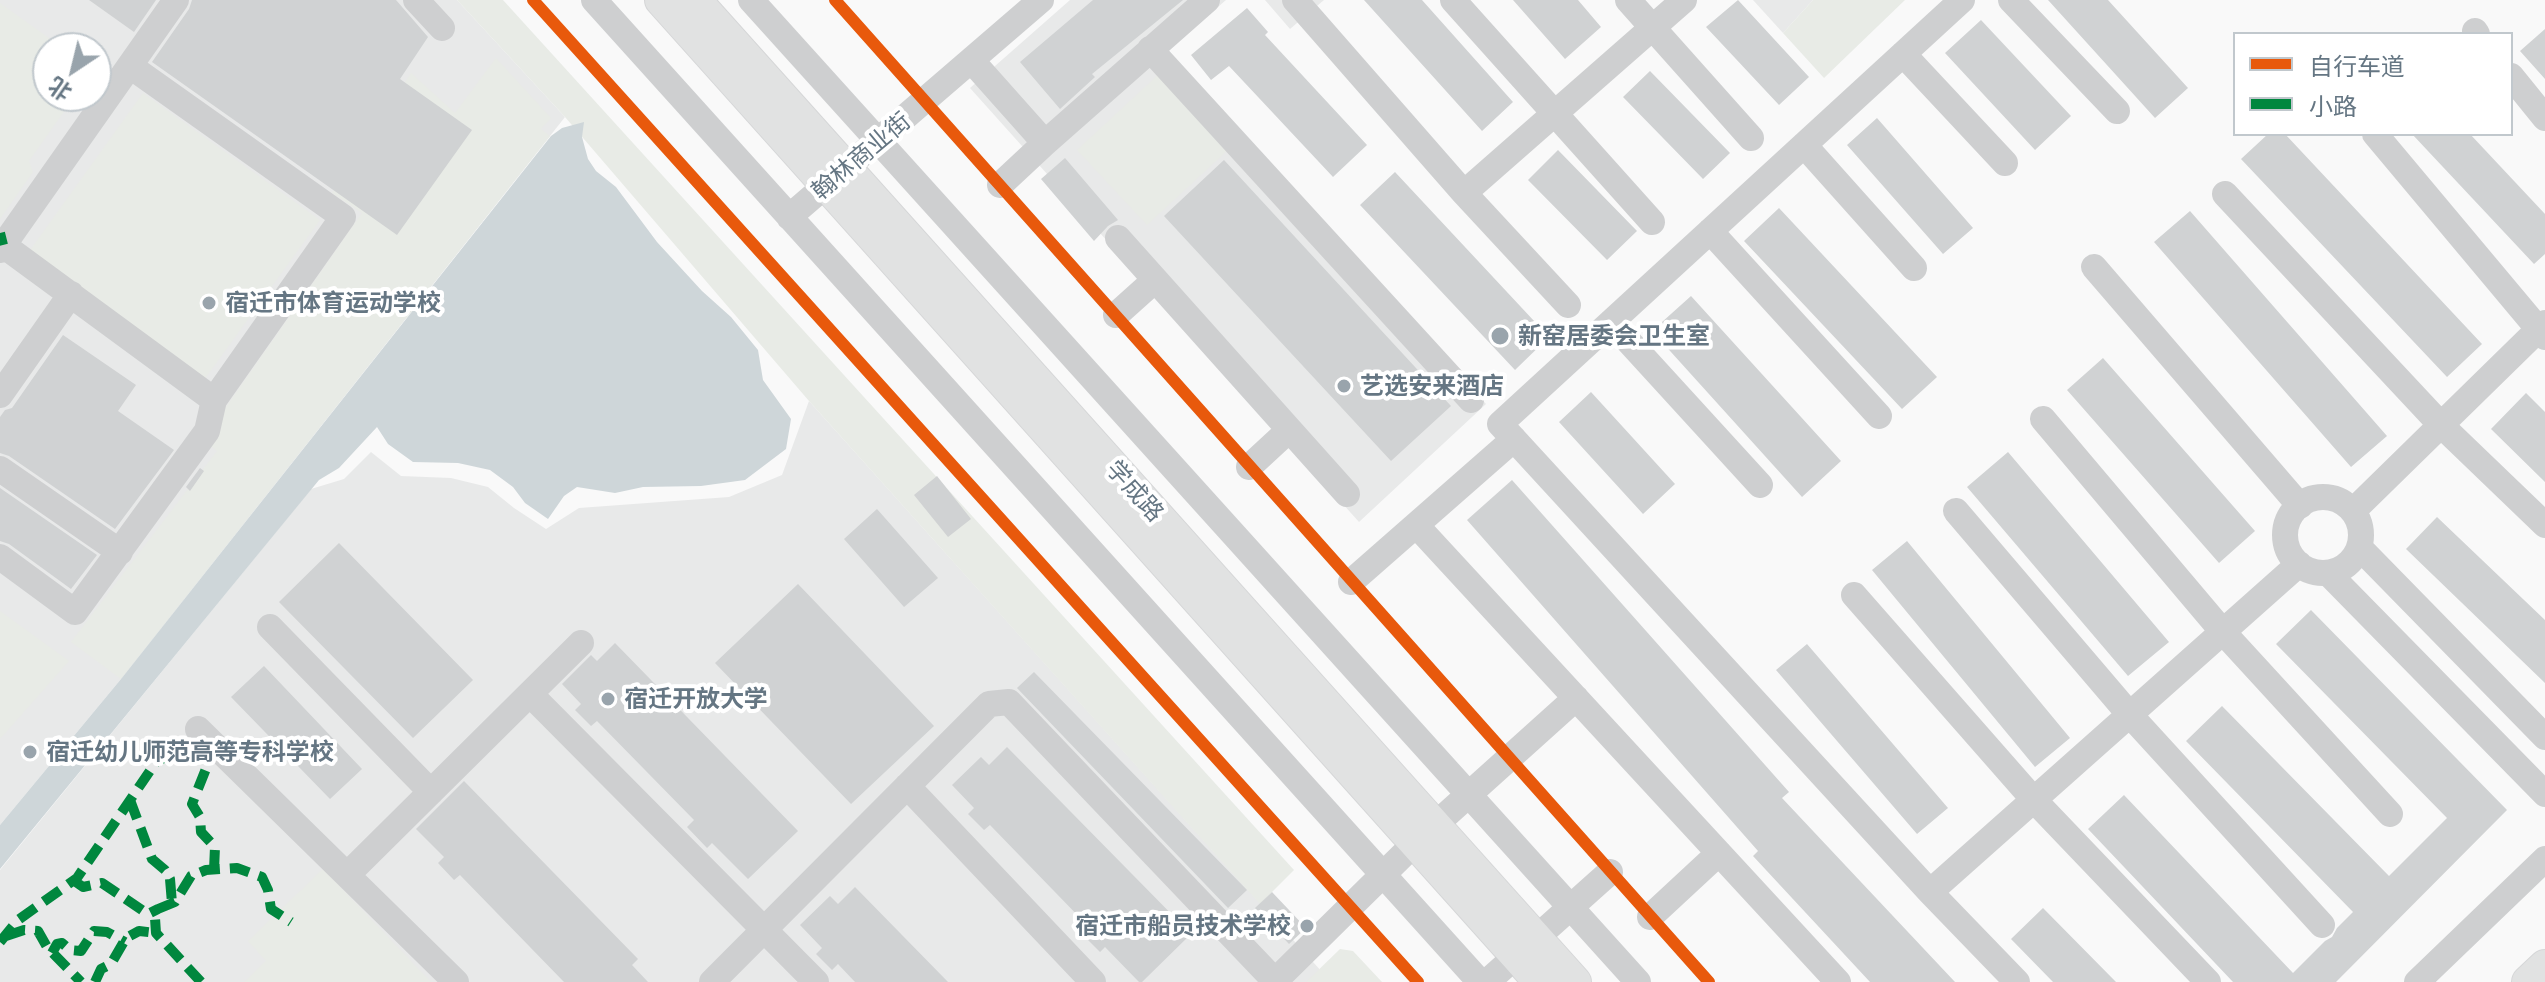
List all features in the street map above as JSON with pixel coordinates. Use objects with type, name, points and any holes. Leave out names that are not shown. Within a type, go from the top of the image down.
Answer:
[{"type":"main road","name":"学成路","points":[[661,0],[837,177],[1526,947],[1575,982]]},
{"type":"main road","name":"学成路","points":[[695,0],[837,177]]},
{"type":"main road","name":"学成路","points":[[1526,947],[1540,982]]},
{"type":"main road","points":[[2528,982],[2545,966]]},
{"type":"street","points":[[176,0],[2,247],[214,400]]},
{"type":"street","points":[[416,0],[442,28]]},
{"type":"street","points":[[594,0],[1480,982]]},
{"type":"street","points":[[751,0],[1638,982]]},
{"type":"street","name":"翰林商业街","points":[[789,217],[1041,0]]},
{"type":"street","points":[[1000,185],[1207,0]]},
{"type":"street","points":[[1295,0],[1464,193],[1568,305]]},
{"type":"street","points":[[1453,0],[1652,222]]},
{"type":"street","points":[[1628,0],[1751,138]]},
{"type":"street","points":[[1464,193],[1684,0]]},
{"type":"street","points":[[1962,0],[1500,424],[1930,892],[2017,982]]},
{"type":"street","points":[[2011,0],[2117,111]]},
{"type":"street","points":[[1150,49],[1471,400]]},
{"type":"street","points":[[1903,54],[2005,163]]},
{"type":"street","points":[[972,61],[1045,143]]},
{"type":"street","points":[[0,557],[75,612],[207,431],[214,400],[343,217],[130,66]]},
{"type":"street","points":[[2513,78],[2545,118]]},
{"type":"street","points":[[2353,511],[2543,330],[2377,136]]},
{"type":"street","points":[[1804,145],[1914,268]]},
{"type":"street","points":[[2225,194],[2441,425],[2545,525]]},
{"type":"street","points":[[1710,231],[1879,416]]},
{"type":"street","points":[[1118,238],[1347,494]]},
{"type":"street","points":[[2094,267],[2300,506]]},
{"type":"street","points":[[1116,315],[1155,280]]},
{"type":"street","points":[[3,385],[71,294]]},
{"type":"street","points":[[1611,322],[1760,485]]},
{"type":"street","points":[[2043,419],[2223,632],[2390,814]]},
{"type":"street","points":[[1249,467],[1289,430]]},
{"type":"street","points":[[1351,582],[1514,439]]},
{"type":"street","points":[[0,469],[120,552]]},
{"type":"street","points":[[2317,498],[2331,498],[2353,511],[2362,535],[2360,548],[2347,565],[2328,573],[2314,572],[2299,564],[2287,547],[2285,534],[2288,521],[2300,506],[2317,498]]},
{"type":"street","points":[[1956,511],[2130,715],[2322,925]]},
{"type":"street","points":[[1416,525],[1719,853],[1826,978]]},
{"type":"street","points":[[2360,548],[2545,737]]},
{"type":"street","points":[[1930,892],[2299,564]]},
{"type":"street","points":[[2328,573],[2545,794]]},
{"type":"street","points":[[1854,595],[2034,800],[2208,982]]},
{"type":"street","points":[[270,627],[431,792]]},
{"type":"street","points":[[347,875],[581,643]]},
{"type":"street","points":[[530,694],[816,982]]},
{"type":"street","points":[[712,982],[989,704],[1009,702],[1274,981],[1383,874],[1576,698]]},
{"type":"street","points":[[198,729],[456,982]]},
{"type":"street","points":[[907,786],[1093,982]]},
{"type":"street","points":[[1650,917],[1719,853]]},
{"type":"street","points":[[2417,982],[2545,859]]},
{"type":"street","points":[[1487,982],[1610,872]]},
{"type":"shaded area","name":"宿迁市体育运动学校","points":[[0,0],[457,0],[565,117],[121,679],[0,825]]},
{"type":"shaded area","points":[[457,0],[503,0],[1294,870],[1260,904],[809,401],[565,117]]},
{"type":"shaded area","points":[[1070,0],[1226,0],[1164,54],[1486,404],[1359,522],[970,88]]},
{"type":"shaded area","points":[[1265,0],[1324,0],[1290,29]]},
{"type":"shaded area","points":[[1753,0],[1813,0],[1783,33]]},
{"type":"shaded area","points":[[1813,0],[1905,0],[1824,78],[1783,33]]},
{"type":"shaded area","points":[[0,3],[41,32],[32,32],[32,112],[64,112],[29,161],[33,172],[0,219]]},
{"type":"shaded area","points":[[496,58],[551,118],[541,129],[550,136],[121,679],[71,642],[217,451],[207,443],[221,414],[362,213],[332,193],[411,73],[455,113]]},
{"type":"shaded area","points":[[1159,74],[1229,149],[1147,225],[1077,150]]},
{"type":"shaded area","points":[[143,93],[320,220],[204,380],[28,253]]},
{"type":"shaded area","points":[[584,122],[582,137],[588,159],[596,171],[616,187],[657,242],[731,317],[758,350],[763,380],[791,419],[786,449],[745,480],[701,486],[643,487],[615,493],[577,487],[564,496],[548,519],[525,503],[513,487],[490,470],[458,463],[413,462],[388,444],[377,427],[339,468],[319,480],[0,869],[0,825],[121,679],[551,136],[562,128]]},
{"type":"shaded area","name":"宿迁开放大学","points":[[809,401],[1331,982],[0,982],[0,870],[311,489],[344,479],[371,452],[401,476],[451,478],[488,487],[546,529],[579,508],[729,497],[782,475]]},
{"type":"shaded area","points":[[0,611],[69,661],[0,739]]},
{"type":"shaded area","points":[[323,869],[431,982],[244,982],[266,961],[248,941]]},
{"type":"shaded area","points":[[1340,949],[1353,951],[1382,982],[1306,982]]},
{"type":"building","points":[[89,0],[156,0],[134,32]]},
{"type":"building","points":[[192,0],[396,0],[428,37],[400,79],[472,130],[397,235],[152,62]]},
{"type":"building","points":[[1093,0],[1183,0],[1092,74],[1095,77],[1060,109],[1020,62]]},
{"type":"building","points":[[1364,0],[1422,0],[1513,102],[1482,131]]},
{"type":"building","points":[[1513,0],[1578,0],[1601,27],[1565,59]]},
{"type":"building","points":[[1738,0],[1809,77],[1779,105],[1706,27]]},
{"type":"building","points":[[2048,0],[2108,0],[2188,88],[2155,118]]},
{"type":"building","points":[[1247,8],[1268,32],[1265,35],[1367,145],[1333,177],[1229,66],[1211,80],[1191,55]]},
{"type":"building","points":[[1981,20],[2071,116],[2035,150],[1945,53]]},
{"type":"building","points":[[2545,29],[2545,79],[2520,51]]},
{"type":"building","points":[[1650,71],[1730,153],[1703,179],[1623,97]]},
{"type":"building","points":[[1877,118],[1973,228],[1943,254],[1847,145]]},
{"type":"building","points":[[2266,136],[2287,136],[2482,344],[2447,377],[2241,159]]},
{"type":"building","points":[[2414,136],[2472,136],[2545,214],[2545,254],[2534,264]]},
{"type":"building","points":[[1558,150],[1637,231],[1607,260],[1528,180]]},
{"type":"building","points":[[1065,158],[1118,220],[1094,241],[1041,179]]},
{"type":"building","points":[[1224,160],[1451,406],[1391,461],[1164,216]]},
{"type":"building","points":[[1395,172],[1549,337],[1515,370],[1360,205]]},
{"type":"building","points":[[1779,208],[1937,377],[1902,409],[1744,241]]},
{"type":"building","points":[[2190,211],[2387,436],[2351,467],[2154,242]]},
{"type":"building","points":[[1691,296],[1841,461],[1802,497],[1652,331]]},
{"type":"building","points":[[63,335],[136,385],[118,411],[174,450],[115,529],[9,456],[0,453],[0,417],[5,410],[12,408]]},
{"type":"building","points":[[2103,358],[2255,531],[2219,563],[2067,390]]},
{"type":"building","points":[[1591,392],[1675,484],[1643,514],[1559,422]]},
{"type":"building","points":[[2526,393],[2545,412],[2545,482],[2491,429]]},
{"type":"building","points":[[2008,452],[2169,642],[2128,676],[1967,487]]},
{"type":"building","points":[[200,468],[204,471],[190,491],[186,487]]},
{"type":"building","points":[[937,476],[971,519],[948,537],[914,495]]},
{"type":"building","points":[[1512,480],[1789,792],[1782,798],[1955,982],[1870,982],[1753,856],[1758,851],[1467,520]]},
{"type":"building","points":[[0,488],[97,555],[71,589],[9,544],[0,541]]},
{"type":"building","points":[[877,509],[938,578],[904,607],[844,539]]},
{"type":"building","points":[[2437,517],[2545,620],[2545,683],[2406,549]]},
{"type":"building","points":[[1907,541],[2070,738],[2035,767],[1872,570]]},
{"type":"building","points":[[339,543],[473,680],[413,738],[279,602]]},
{"type":"building","points":[[798,584],[934,726],[851,804],[715,663]]},
{"type":"building","points":[[2311,610],[2507,810],[2336,982],[2233,982],[2088,829],[2124,795],[2293,973],[2332,937],[2353,912],[2186,741],[2222,706],[2389,876],[2447,818],[2276,644]]},
{"type":"building","points":[[615,643],[798,831],[748,879],[712,843],[707,848],[687,827],[694,820],[597,721],[591,726],[575,710],[581,704],[562,684],[591,655],[597,661]]},
{"type":"building","points":[[1807,644],[1948,808],[1917,834],[1776,670]]},
{"type":"building","points":[[264,666],[362,769],[330,799],[231,697]]},
{"type":"building","points":[[1034,672],[1247,890],[1228,908],[1017,688]]},
{"type":"building","points":[[1007,747],[1191,934],[1142,982],[1105,947],[1100,952],[1079,931],[1086,924],[990,825],[984,830],[968,814],[974,808],[952,785],[981,757],[989,765]]},
{"type":"building","points":[[464,781],[638,959],[632,965],[648,982],[564,982],[460,875],[454,880],[438,863],[444,857],[416,829]]},
{"type":"building","points":[[855,887],[948,982],[855,982],[838,964],[832,970],[816,954],[822,948],[800,925],[830,896],[838,904]]},
{"type":"building","points":[[1272,892],[1306,928],[1289,944],[1255,908]]},
{"type":"building","points":[[2043,908],[2116,982],[2053,982],[2011,939]]},
{"type":"marked path","points":[[0,233],[3,245]]},
{"type":"marked path","points":[[0,942],[18,920],[77,878],[156,762],[182,748],[215,746],[192,804],[200,817],[201,832],[215,847],[214,870]]},
{"type":"marked path","points":[[130,800],[152,859],[170,879],[172,903]]},
{"type":"marked path","points":[[201,982],[156,933],[158,909],[175,902],[191,876],[206,870],[237,868],[262,877],[271,909],[291,922]]},
{"type":"marked path","points":[[73,880],[83,887],[102,883],[148,914],[158,909]]},
{"type":"marked path","points":[[6,936],[24,930],[38,931],[47,947],[81,982]]},
{"type":"marked path","points":[[52,953],[57,944],[62,943],[70,950],[81,951],[94,931],[107,932],[125,942]]},
{"type":"marked path","points":[[95,982],[101,969],[111,964],[126,938],[139,931],[156,933]]},
{"type":"cycle path","points":[[533,0],[1418,982]]},
{"type":"cycle path","points":[[835,0],[1709,982]]},
{"type":"place","name":"宿迁市体育运动学校","points":[[209,303]]},
{"type":"place","name":"新窑居委会卫生室","points":[[1500,336]]},
{"type":"place","name":"艺选安来酒店","points":[[1344,386]]},
{"type":"place","name":"宿迁开放大学","points":[[608,699]]},
{"type":"place","name":"宿迁幼儿师范高等专科学校","points":[[30,752]]},
{"type":"place","name":"宿迁市船员技术学校","points":[[1307,926]]}]
